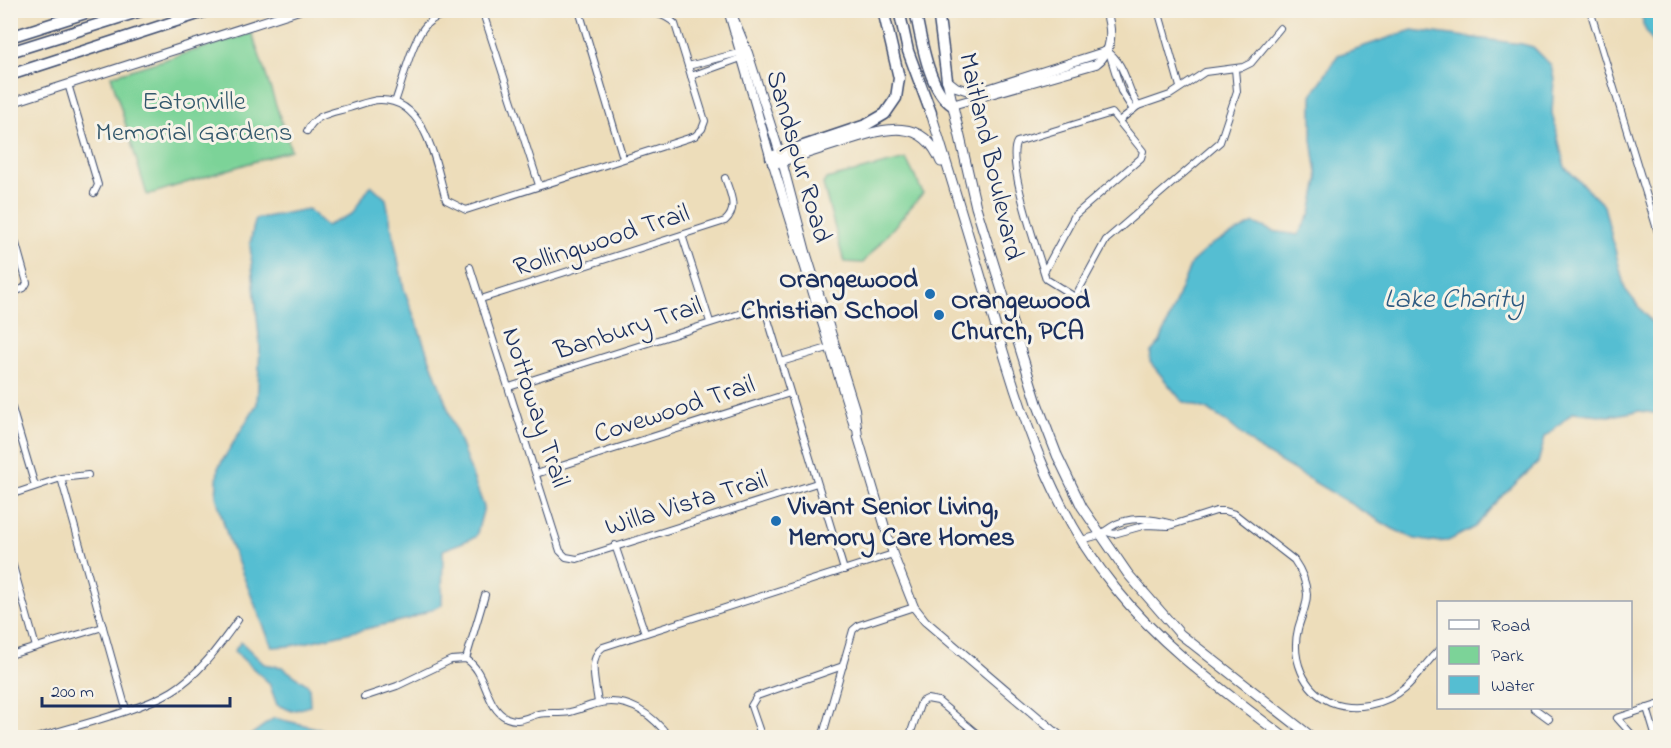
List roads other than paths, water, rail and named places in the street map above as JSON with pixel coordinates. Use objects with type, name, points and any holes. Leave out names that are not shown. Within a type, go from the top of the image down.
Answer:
[{"type":"highway","points":[[10,37],[95,10]]},
{"type":"highway","points":[[10,52],[144,10]]},
{"type":"highway","points":[[10,75],[210,10]]},
{"type":"highway","points":[[776,159],[866,125],[885,114],[891,106],[898,90],[899,78],[883,10]]},
{"type":"highway","points":[[899,10],[908,51],[931,113]]},
{"type":"highway","name":"Maitland Boulevard","points":[[904,10],[931,113]]},
{"type":"highway","points":[[915,10],[934,84],[943,98],[952,105]]},
{"type":"highway","name":"Maitland Boulevard","points":[[938,10],[947,80]]},
{"type":"main road","points":[[10,103],[299,10]]},
{"type":"main road","name":"Sandspur Road","points":[[729,10],[741,61],[776,159]]},
{"type":"main road","name":"Sandspur Road","points":[[729,10],[748,53],[776,159]]},
{"type":"main road","points":[[952,105],[1090,66],[1103,59],[1108,52],[1111,33],[1106,10]]},
{"type":"main road","points":[[947,80],[956,87],[975,93],[1108,52]]},
{"type":"main road","name":"Maitland Boulevard","points":[[947,80],[976,207],[1043,421],[1066,476],[1136,583],[1180,634],[1313,738]]},
{"type":"main road","name":"Maitland Boulevard","points":[[931,113],[1027,429],[1052,489],[1087,550],[1116,590],[1154,632],[1194,669],[1285,738]]},
{"type":"main road","points":[[776,159],[879,130],[914,131],[924,137],[938,154],[964,222]]},
{"type":"street","points":[[396,102],[418,37],[426,25],[449,13],[462,10]]},
{"type":"street","points":[[579,10],[623,158]]},
{"type":"street","points":[[307,131],[311,122],[318,117],[370,102],[396,102],[418,121],[427,138],[446,200],[455,207],[466,210],[539,184],[696,136],[705,121],[675,24],[669,17],[626,10]]},
{"type":"street","points":[[1158,10],[1180,87]]},
{"type":"street","points":[[1590,10],[1660,239]]},
{"type":"street","points":[[483,11],[539,184]]},
{"type":"street","points":[[1120,120],[1136,108],[1170,95],[1205,72],[1234,69],[1251,63],[1280,28]]},
{"type":"street","points":[[688,66],[738,51],[748,53],[741,61],[691,76]]},
{"type":"street","points":[[1108,52],[1121,91],[1136,108]]},
{"type":"street","points":[[718,57],[721,67]]},
{"type":"street","points":[[1044,272],[1075,215],[1141,158],[1141,146],[1112,113],[1022,139],[1015,145],[1023,201],[1044,272],[1049,284],[1075,297],[1106,240],[1220,142],[1237,91],[1234,69]]},
{"type":"street","points":[[68,84],[98,185],[94,193]]},
{"type":"street","name":"Sandspur Road","points":[[776,159],[800,254],[855,409],[858,437],[893,554],[914,607],[925,621],[1062,738]]},
{"type":"street","name":"Sandspur Road","points":[[776,159],[806,252],[832,347]]},
{"type":"street","name":"Rollingwood Trail","points":[[481,299],[725,221],[732,215],[734,206],[725,178]]},
{"type":"street","points":[[10,222],[27,283],[14,293]]},
{"type":"street","points":[[682,235],[710,322]]},
{"type":"street","name":"Nottoway Trail","points":[[470,267],[560,551],[566,557]]},
{"type":"street","name":"Banbury Trail","points":[[508,387],[755,309],[760,310],[766,316],[781,362]]},
{"type":"street","name":"Covewood Trail","points":[[781,362],[832,347]]},
{"type":"street","points":[[781,362],[844,570]]},
{"type":"street","name":"Covewood Trail","points":[[536,474],[790,393]]},
{"type":"street","points":[[10,401],[36,486]]},
{"type":"street","points":[[10,495],[61,478],[88,475]]},
{"type":"street","points":[[61,478],[126,709]]},
{"type":"street","name":"Willa Vista Trail","points":[[566,557],[577,559],[817,483]]},
{"type":"street","points":[[1087,550],[1110,527],[1146,518],[1176,525],[1216,511],[1235,514],[1294,560],[1300,569],[1307,594],[1306,607],[1298,630],[1297,660],[1300,672],[1324,699],[1340,705],[1360,706],[1381,702],[1403,690],[1437,652]]},
{"type":"street","points":[[1081,540],[1104,534]]},
{"type":"street","points":[[615,546],[645,633]]},
{"type":"street","points":[[598,703],[594,660],[596,652],[603,647],[893,554]]},
{"type":"street","points":[[10,555],[36,647]]},
{"type":"street","points":[[466,659],[484,595]]},
{"type":"street","points":[[822,738],[849,639],[859,625],[914,607]]},
{"type":"street","points":[[36,738],[163,696],[186,682],[210,658],[238,620]]},
{"type":"street","points":[[10,655],[102,627]]},
{"type":"street","points":[[364,698],[397,686],[451,660],[466,659],[478,670],[496,707],[507,718],[524,720],[538,714],[572,712],[598,703],[634,706],[649,714],[670,738]]},
{"type":"street","points":[[762,738],[751,706],[757,696],[843,666]]},
{"type":"street","points":[[909,738],[921,702],[932,699],[938,701],[982,738]]},
{"type":"street","points":[[1635,738],[1617,718],[1660,704]]},
{"type":"street","points":[[1647,708],[1656,738]]},
{"type":"street","points":[[1535,709],[1549,719]]},
{"type":"water","points":[[1642,11],[1660,11],[1660,57],[1643,25]]},
{"type":"water","name":"Lake Charity","points":[[1412,30],[1522,44],[1533,47],[1551,65],[1554,79],[1552,113],[1565,167],[1604,206],[1625,289],[1660,333],[1660,414],[1639,411],[1609,416],[1573,412],[1545,437],[1538,463],[1498,500],[1475,527],[1448,541],[1433,542],[1415,539],[1393,529],[1260,450],[1227,422],[1208,410],[1182,401],[1150,362],[1151,352],[1160,342],[1191,263],[1212,244],[1254,223],[1272,231],[1298,235],[1311,213],[1318,180],[1312,140],[1312,95],[1338,55]]},
{"type":"water","points":[[371,185],[386,199],[404,289],[484,507],[476,537],[443,550],[442,605],[409,619],[291,646],[272,647],[228,538],[216,496],[218,468],[257,404],[260,347],[250,245],[255,219],[308,209],[326,226],[352,214]]},
{"type":"water","points":[[241,642],[264,664],[282,667],[309,686],[310,706],[292,711],[277,705],[269,683],[234,651]]},
{"type":"water","points":[[274,718],[321,729],[334,737],[248,737]]},
{"type":"place","name":"Orangewood Christian School","points":[[930,294]]},
{"type":"place","name":"Orangewood Church, PCA","points":[[939,315]]},
{"type":"place","name":"Vivant Senior Living, Memory Care Homes","points":[[776,521]]},
{"type":"park label","name":"Eatonville Memorial Gardens","points":[[194,116]]}]
